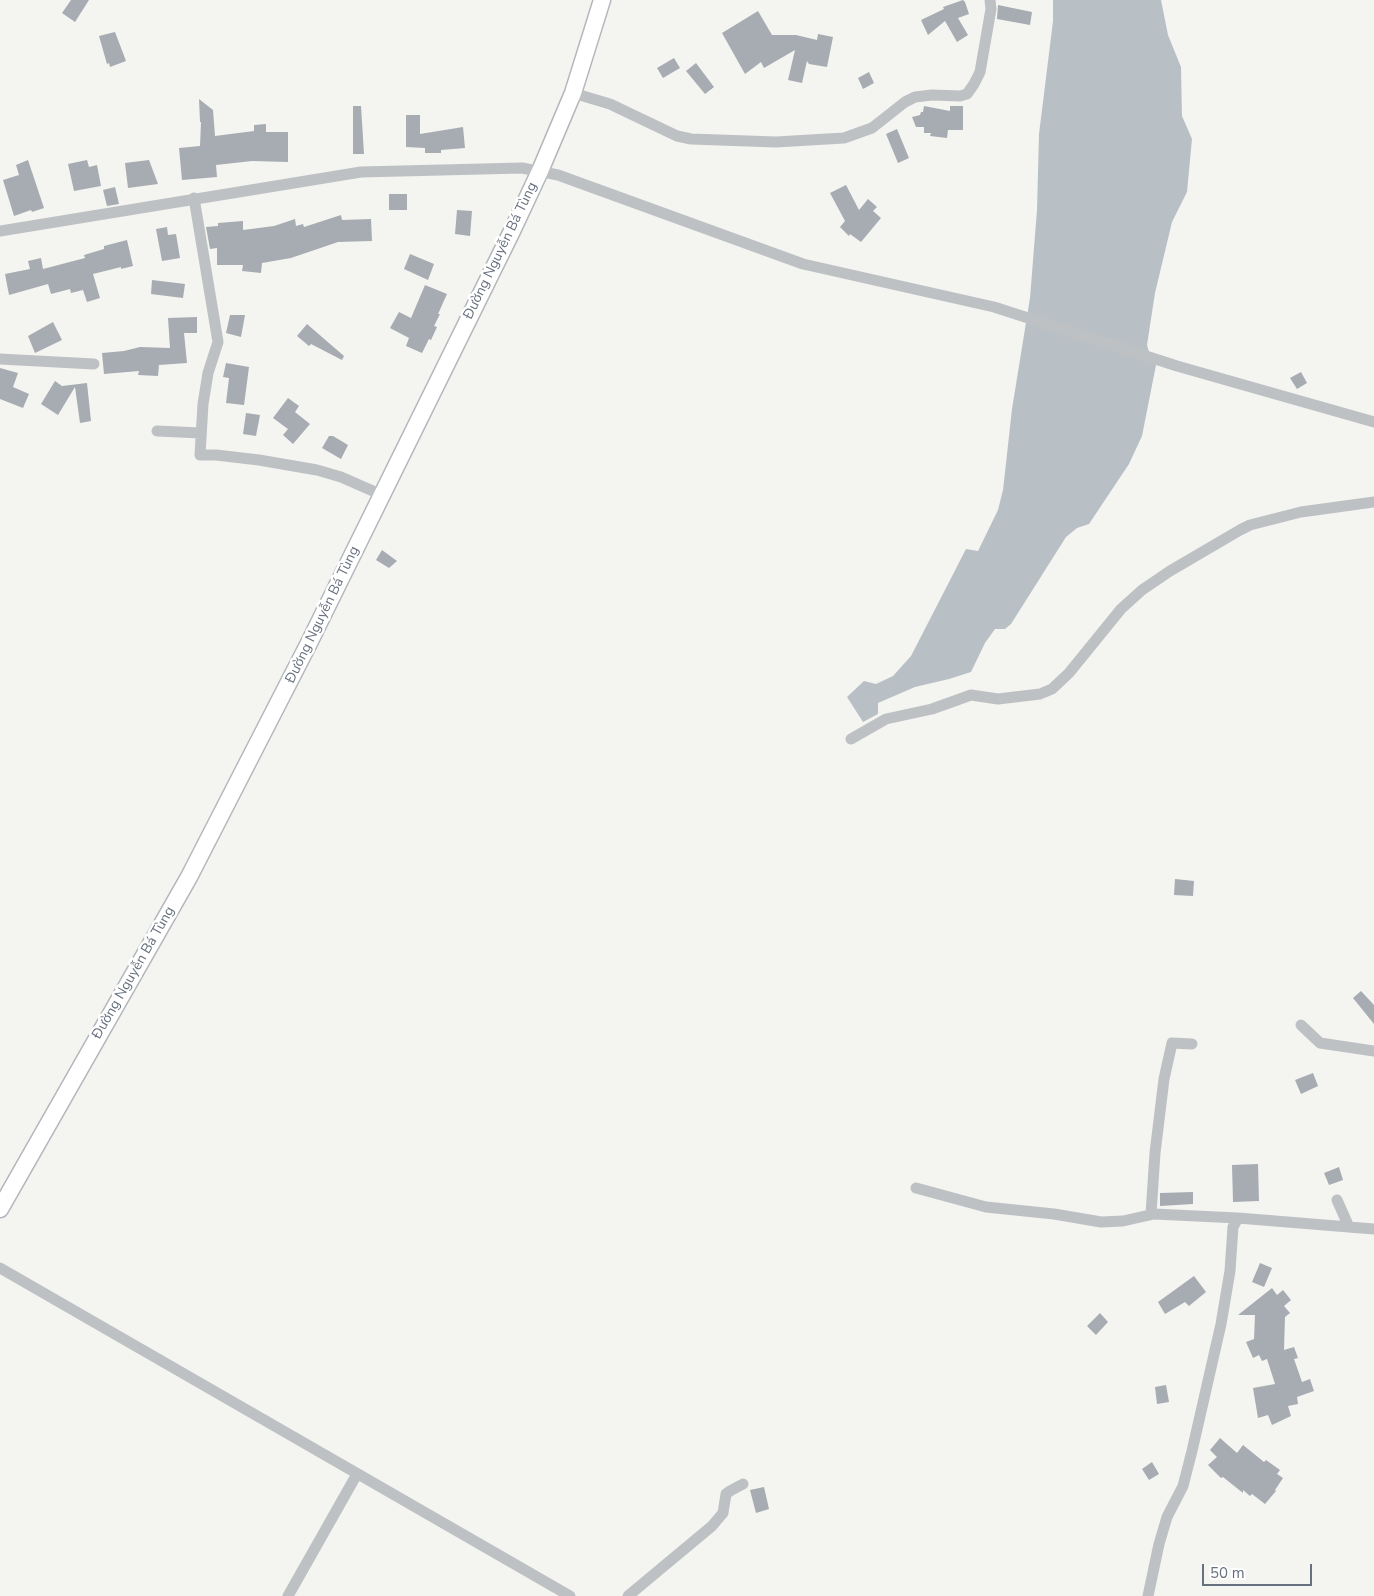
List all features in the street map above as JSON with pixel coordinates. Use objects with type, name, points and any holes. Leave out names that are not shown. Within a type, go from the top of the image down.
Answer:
[{"type":"main road","name":"Đường Nguyễn Bá Tùng","points":[[0,1209],[189,877],[309,643],[540,171],[573,93],[602,0]]},
{"type":"street","points":[[573,93],[610,104],[677,136],[691,139],[776,142],[844,138],[872,128],[905,102],[915,97],[932,95],[960,96],[967,94],[980,72],[992,9],[990,0]]},
{"type":"street","points":[[0,231],[361,172],[522,168],[558,175],[803,264],[994,307],[1177,366],[1374,422]]},
{"type":"street","points":[[194,198],[218,342],[208,373],[200,455],[259,460],[341,476],[379,500]]},
{"type":"street","points":[[0,358],[94,364]]},
{"type":"street","points":[[157,431],[201,433]]},
{"type":"street","points":[[851,739],[886,719],[899,714],[932,709],[971,695],[998,699],[1040,694],[1052,689],[1069,673],[1121,609],[1142,590],[1170,571],[1245,527],[1301,512],[1374,502]]},
{"type":"street","points":[[1301,1024],[1320,1042],[1374,1051]]},
{"type":"street","points":[[1151,1214],[1155,1153],[1164,1079],[1170,1052],[1172,1044],[1192,1044]]},
{"type":"street","points":[[916,1188],[986,1207],[1054,1214],[1101,1222],[1123,1221],[1151,1214],[1165,1214],[1374,1229]]},
{"type":"street","points":[[1337,1200],[1349,1227]]},
{"type":"street","points":[[1148,1596],[1167,1517],[1183,1486],[1192,1451],[1221,1324],[1230,1271],[1234,1227],[1238,1218]]},
{"type":"street","points":[[0,1268],[570,1596]]},
{"type":"street","points":[[288,1596],[358,1474]]},
{"type":"street","points":[[628,1596],[712,1526],[723,1513],[726,1494],[730,1490],[744,1484]]},
{"type":"shaded area","points":[[1053,0],[1161,0],[1168,35],[1181,67],[1182,116],[1192,139],[1187,192],[1172,222],[1155,293],[1147,345],[1156,365],[1142,436],[1129,464],[1089,524],[1077,528],[1066,537],[1011,624],[1005,629],[995,629],[985,643],[971,672],[915,687],[878,703],[878,714],[863,722],[847,697],[864,681],[876,684],[893,676],[911,656],[966,549],[978,551],[998,510],[1003,490],[1012,409],[1030,298],[1037,210],[1039,134],[1053,21]]},
{"type":"building","points":[[71,0],[89,0],[75,22],[62,13]]},
{"type":"building","points":[[963,0],[969,14],[958,18],[968,35],[957,42],[945,21],[928,35],[921,20],[944,9],[943,7]]},
{"type":"building","points":[[998,5],[1032,12],[1030,25],[997,19]]},
{"type":"building","points":[[758,11],[772,35],[796,35],[817,40],[818,34],[833,37],[827,67],[809,64],[807,61],[802,83],[788,80],[795,50],[764,68],[761,62],[745,74],[722,33]]},
{"type":"building","points":[[115,32],[126,61],[110,67],[109,63],[107,64],[99,36]]},
{"type":"building","points":[[674,58],[680,68],[663,78],[657,68]]},
{"type":"building","points":[[696,63],[714,87],[705,94],[686,71]]},
{"type":"building","points":[[869,72],[874,83],[863,89],[858,78]]},
{"type":"building","points":[[199,99],[213,110],[215,136],[254,131],[254,125],[266,124],[266,132],[288,132],[288,162],[252,161],[216,165],[217,177],[182,180],[179,148],[200,146],[201,122]]},
{"type":"building","points":[[353,106],[361,106],[364,154],[353,154]]},
{"type":"building","points":[[924,106],[950,111],[950,106],[963,106],[963,130],[948,130],[947,138],[930,136],[931,133],[924,133],[924,127],[916,127],[912,117],[920,115],[923,112]]},
{"type":"building","points":[[406,115],[420,115],[420,134],[463,127],[465,148],[441,150],[441,153],[425,153],[425,148],[406,147]]},
{"type":"building","points":[[897,129],[909,158],[898,163],[886,134]]},
{"type":"building","points":[[28,160],[44,208],[14,216],[3,180],[19,175],[16,165]]},
{"type":"building","points":[[87,160],[89,167],[97,165],[101,186],[74,191],[68,164]]},
{"type":"building","points":[[149,160],[158,184],[128,188],[125,163]]},
{"type":"building","points":[[846,185],[859,210],[868,199],[877,207],[873,211],[881,218],[861,242],[850,234],[849,236],[840,227],[845,221],[830,193]]},
{"type":"building","points":[[115,187],[119,204],[107,206],[103,190]]},
{"type":"building","points":[[389,194],[407,194],[407,210],[389,210]]},
{"type":"building","points":[[457,210],[472,211],[470,236],[455,234]]},
{"type":"building","points":[[341,215],[342,220],[371,219],[372,241],[338,242],[291,258],[262,263],[261,273],[242,271],[243,265],[217,265],[217,248],[210,249],[206,227],[218,226],[218,223],[243,221],[243,230],[274,226],[295,219],[296,226],[303,224],[304,227]]},
{"type":"building","points":[[167,227],[168,235],[176,234],[180,258],[162,261],[156,229]]},
{"type":"building","points":[[127,240],[133,266],[93,274],[100,298],[87,302],[83,290],[71,293],[70,289],[51,294],[48,284],[9,295],[5,274],[30,269],[28,261],[41,258],[43,269],[85,258],[84,255],[104,249],[104,246]]},
{"type":"building","points":[[410,254],[434,264],[428,280],[404,269]]},
{"type":"building","points":[[152,280],[185,284],[183,298],[151,294]]},
{"type":"building","points":[[425,285],[447,294],[434,326],[437,327],[422,353],[406,346],[409,338],[390,328],[399,312],[411,318]]},
{"type":"building","points":[[230,315],[245,315],[241,337],[226,333]]},
{"type":"building","points":[[197,317],[197,333],[184,333],[187,363],[159,365],[158,376],[138,375],[139,371],[104,374],[102,353],[140,347],[170,348],[168,318]]},
{"type":"building","points":[[53,322],[62,340],[35,353],[28,336]]},
{"type":"building","points":[[307,324],[344,356],[342,360],[311,344],[309,346],[297,336]]},
{"type":"building","points":[[226,363],[249,367],[244,405],[226,403],[229,378],[223,377]]},
{"type":"building","points":[[0,368],[18,373],[13,387],[29,394],[23,408],[0,399]]},
{"type":"building","points":[[1301,372],[1307,383],[1297,389],[1290,378]]},
{"type":"building","points":[[55,381],[62,386],[87,383],[91,421],[80,423],[75,387],[58,415],[41,404]]},
{"type":"building","points":[[288,398],[299,406],[295,412],[310,424],[293,444],[283,435],[288,429],[273,418]]},
{"type":"building","points":[[246,413],[260,415],[256,436],[243,434]]},
{"type":"building","points":[[329,436],[333,436],[348,445],[341,459],[322,448]]},
{"type":"building","points":[[382,550],[397,561],[389,568],[376,560]]},
{"type":"building","points":[[1175,879],[1194,881],[1193,896],[1174,895]]},
{"type":"building","points":[[1361,991],[1374,1005],[1374,1024],[1353,998]]},
{"type":"building","points":[[1313,1073],[1318,1086],[1301,1094],[1295,1080]]},
{"type":"building","points":[[1258,1164],[1259,1201],[1233,1202],[1232,1165]]},
{"type":"building","points":[[1339,1167],[1343,1180],[1329,1185],[1324,1173]]},
{"type":"building","points":[[1193,1192],[1193,1204],[1160,1206],[1160,1193]]},
{"type":"building","points":[[1260,1263],[1272,1268],[1264,1287],[1252,1282]]},
{"type":"building","points":[[1194,1276],[1206,1292],[1189,1306],[1185,1302],[1165,1314],[1158,1302]]},
{"type":"building","points":[[1272,1288],[1277,1295],[1283,1290],[1291,1300],[1284,1306],[1290,1313],[1285,1317],[1284,1350],[1294,1347],[1298,1358],[1294,1359],[1302,1382],[1310,1379],[1314,1391],[1297,1397],[1298,1404],[1288,1406],[1291,1416],[1272,1425],[1268,1415],[1258,1418],[1253,1388],[1275,1384],[1267,1359],[1262,1361],[1259,1355],[1253,1358],[1246,1342],[1254,1339],[1255,1315],[1238,1315]]},
{"type":"building","points":[[1100,1313],[1108,1322],[1096,1335],[1087,1326]]},
{"type":"building","points":[[1166,1385],[1169,1402],[1157,1404],[1155,1387]]},
{"type":"building","points":[[1220,1438],[1237,1453],[1243,1445],[1264,1462],[1266,1460],[1280,1470],[1277,1474],[1283,1478],[1276,1491],[1265,1504],[1252,1494],[1250,1496],[1243,1490],[1243,1493],[1223,1477],[1221,1478],[1208,1465],[1217,1457],[1210,1450]]},
{"type":"building","points":[[1152,1462],[1159,1474],[1149,1480],[1142,1469]]},
{"type":"building","points":[[764,1487],[769,1509],[756,1513],[750,1490]]}]
